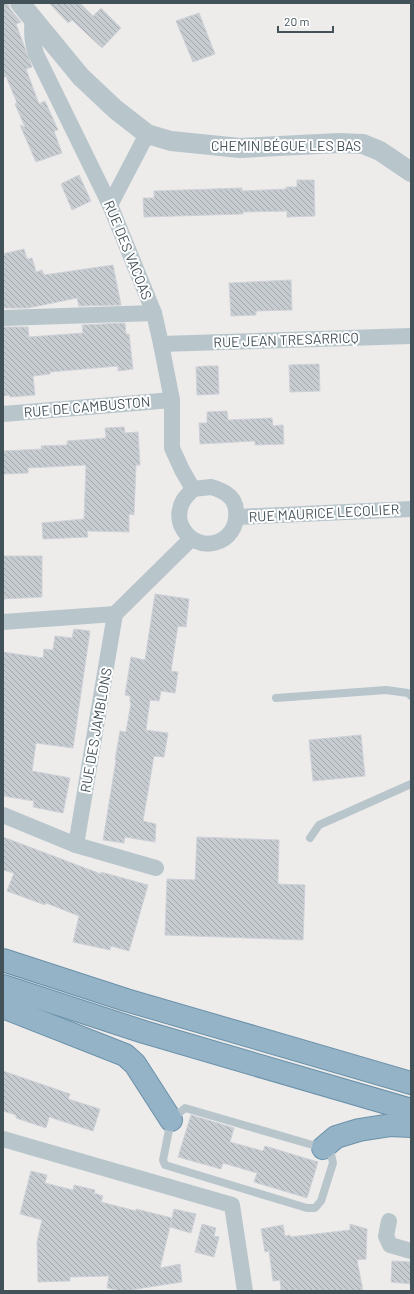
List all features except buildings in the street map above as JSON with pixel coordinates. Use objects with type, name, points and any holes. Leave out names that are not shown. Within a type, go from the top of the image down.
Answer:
[{"type":"highway","points":[[3,960],[126,1000],[411,1083]]},
{"type":"highway","points":[[3,986],[144,1032],[411,1110]]},
{"type":"highway","points":[[3,1007],[125,1055],[135,1064],[171,1120]]},
{"type":"highway","points":[[323,1148],[336,1137],[359,1130],[391,1125],[411,1126]]},
{"type":"street","name":"CHEMIN BÉGUE LES BAS","points":[[20,3],[81,77],[115,110],[147,134],[171,141],[240,148],[363,144],[380,151],[411,172]]},
{"type":"street","name":"RUE DES VACOAS","points":[[33,20],[31,30],[32,42],[36,54],[110,205],[154,313],[172,400],[172,448],[193,489]]},
{"type":"street","points":[[110,205],[147,134]]},
{"type":"street","points":[[3,318],[154,313]]},
{"type":"street","name":"RUE JEAN TRESARRICQ","points":[[161,344],[411,336]]},
{"type":"street","name":"RUE DE CAMBUSTON","points":[[3,414],[172,400]]},
{"type":"street","points":[[211,487],[222,490],[230,497],[236,506],[237,517],[234,529],[226,538],[214,544],[202,544],[191,539],[184,531],[180,522],[180,511],[183,501],[193,489],[211,487]]},
{"type":"street","name":"RUE MAURICE LECOLIER","points":[[237,517],[411,509]]},
{"type":"street","points":[[3,622],[115,614],[191,539]]},
{"type":"street","name":"RUE DES JAMBLONS","points":[[76,845],[115,614]]},
{"type":"street","points":[[3,815],[76,845],[156,868]]},
{"type":"street","points":[[3,1139],[108,1171],[232,1205],[245,1291]]},
{"type":"street","points":[[389,1221],[386,1236],[390,1245],[411,1251]]},
{"type":"lane","points":[[276,698],[386,690],[408,693],[411,696]]},
{"type":"lane","points":[[310,838],[319,825],[411,784]]},
{"type":"lane","points":[[185,1108],[323,1148],[331,1154],[333,1163],[321,1202],[315,1208],[307,1208],[165,1165],[163,1160],[171,1120],[185,1108]]}]
